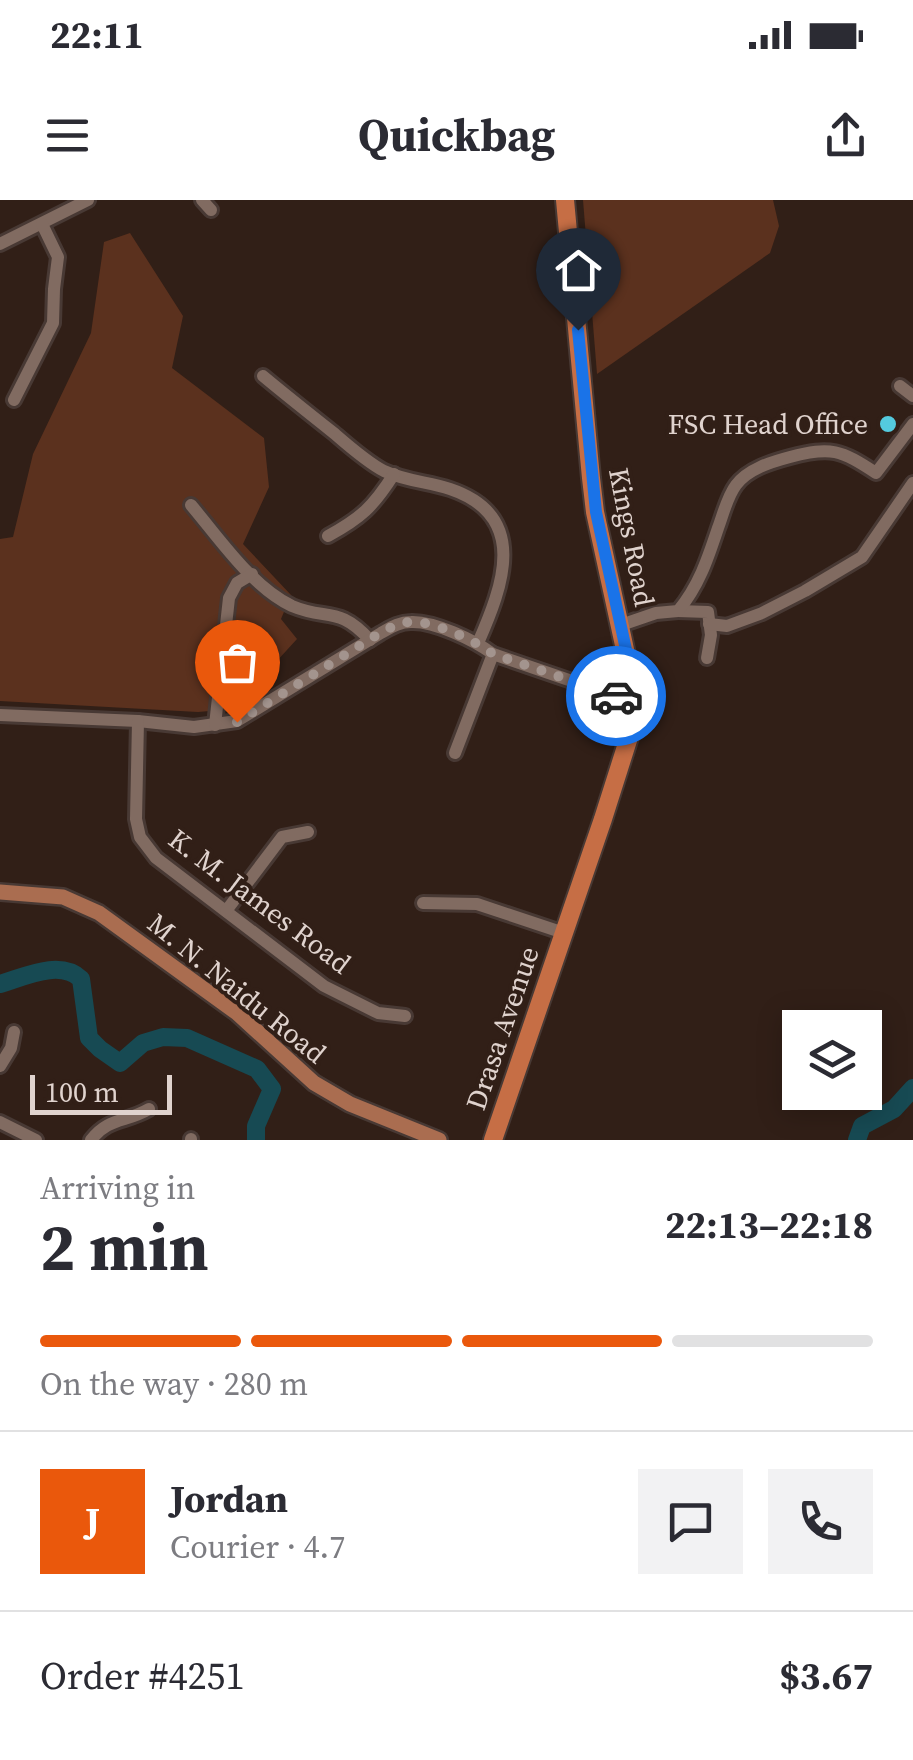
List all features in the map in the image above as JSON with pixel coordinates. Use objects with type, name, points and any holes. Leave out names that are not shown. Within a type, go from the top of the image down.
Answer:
[{"type":"highway","name":"Kings Road","points":[[564,200],[591,478],[630,668],[633,702],[630,734],[564,933]]},
{"type":"highway","name":"Drasa Avenue","points":[[493,1140],[564,933]]},
{"type":"main road","name":"M. N. Naidu Road","points":[[0,892],[63,897],[99,913],[237,1013],[314,1083],[350,1104],[438,1140]]},
{"type":"street","points":[[0,244],[88,200]]},
{"type":"street","points":[[14,400],[54,322],[58,257],[42,224]]},
{"type":"street","points":[[264,376],[351,448],[384,470],[454,490],[483,507],[499,528],[505,566],[495,604],[478,643]]},
{"type":"street","points":[[900,386],[913,396]]},
{"type":"street","points":[[678,611],[705,567],[734,488],[744,477],[771,462],[815,450],[846,454],[876,474],[913,424]]},
{"type":"street","points":[[328,536],[358,520],[394,474]]},
{"type":"street","points":[[709,624],[727,626],[762,613],[862,557],[913,483]]},
{"type":"street","points":[[191,505],[269,591],[294,607],[342,617],[370,640]]},
{"type":"street","points":[[215,726],[229,598],[237,583],[252,574]]},
{"type":"street","points":[[621,625],[656,613],[708,612],[706,658]]},
{"type":"street","points":[[0,715],[194,726],[237,722],[398,624],[414,622],[633,702]]},
{"type":"street","points":[[455,753],[493,654]]},
{"type":"street","name":"K. M. James Road","points":[[138,721],[136,819],[140,838],[156,858],[324,986],[378,1013],[405,1016]]},
{"type":"street","points":[[226,910],[282,837],[308,832]]},
{"type":"street","points":[[423,903],[476,904],[564,933]]},
{"type":"street","points":[[0,1066],[11,1048],[14,1032]]},
{"type":"street","points":[[91,1140],[106,1123],[149,1110]]},
{"type":"street","points":[[0,1122],[36,1140]]},
{"type":"shaded area","points":[[583,200],[773,200],[779,226],[770,253],[597,374]]},
{"type":"shaded area","points":[[130,233],[183,316],[172,368],[264,438],[269,487],[243,544],[291,595],[281,619],[297,639],[233,709],[198,712],[0,701],[0,539],[13,537],[33,454],[91,333],[104,242]]},
{"type":"waterway","points":[[0,984],[42,971],[72,973],[81,979],[89,1038],[120,1063],[143,1043],[163,1037],[187,1038],[257,1069],[272,1089],[256,1126],[256,1140]]},
{"type":"waterway","points":[[857,1140],[862,1126],[894,1109],[913,1088]]},
{"type":"way so far","points":[[237,722],[380,633],[398,624],[414,622],[616,696]]},
{"type":"place","name":"FSC Head Office","points":[[888,424]]},
{"type":"route","points":[[578,330],[596,512],[630,668],[633,702],[616,696]]}]
